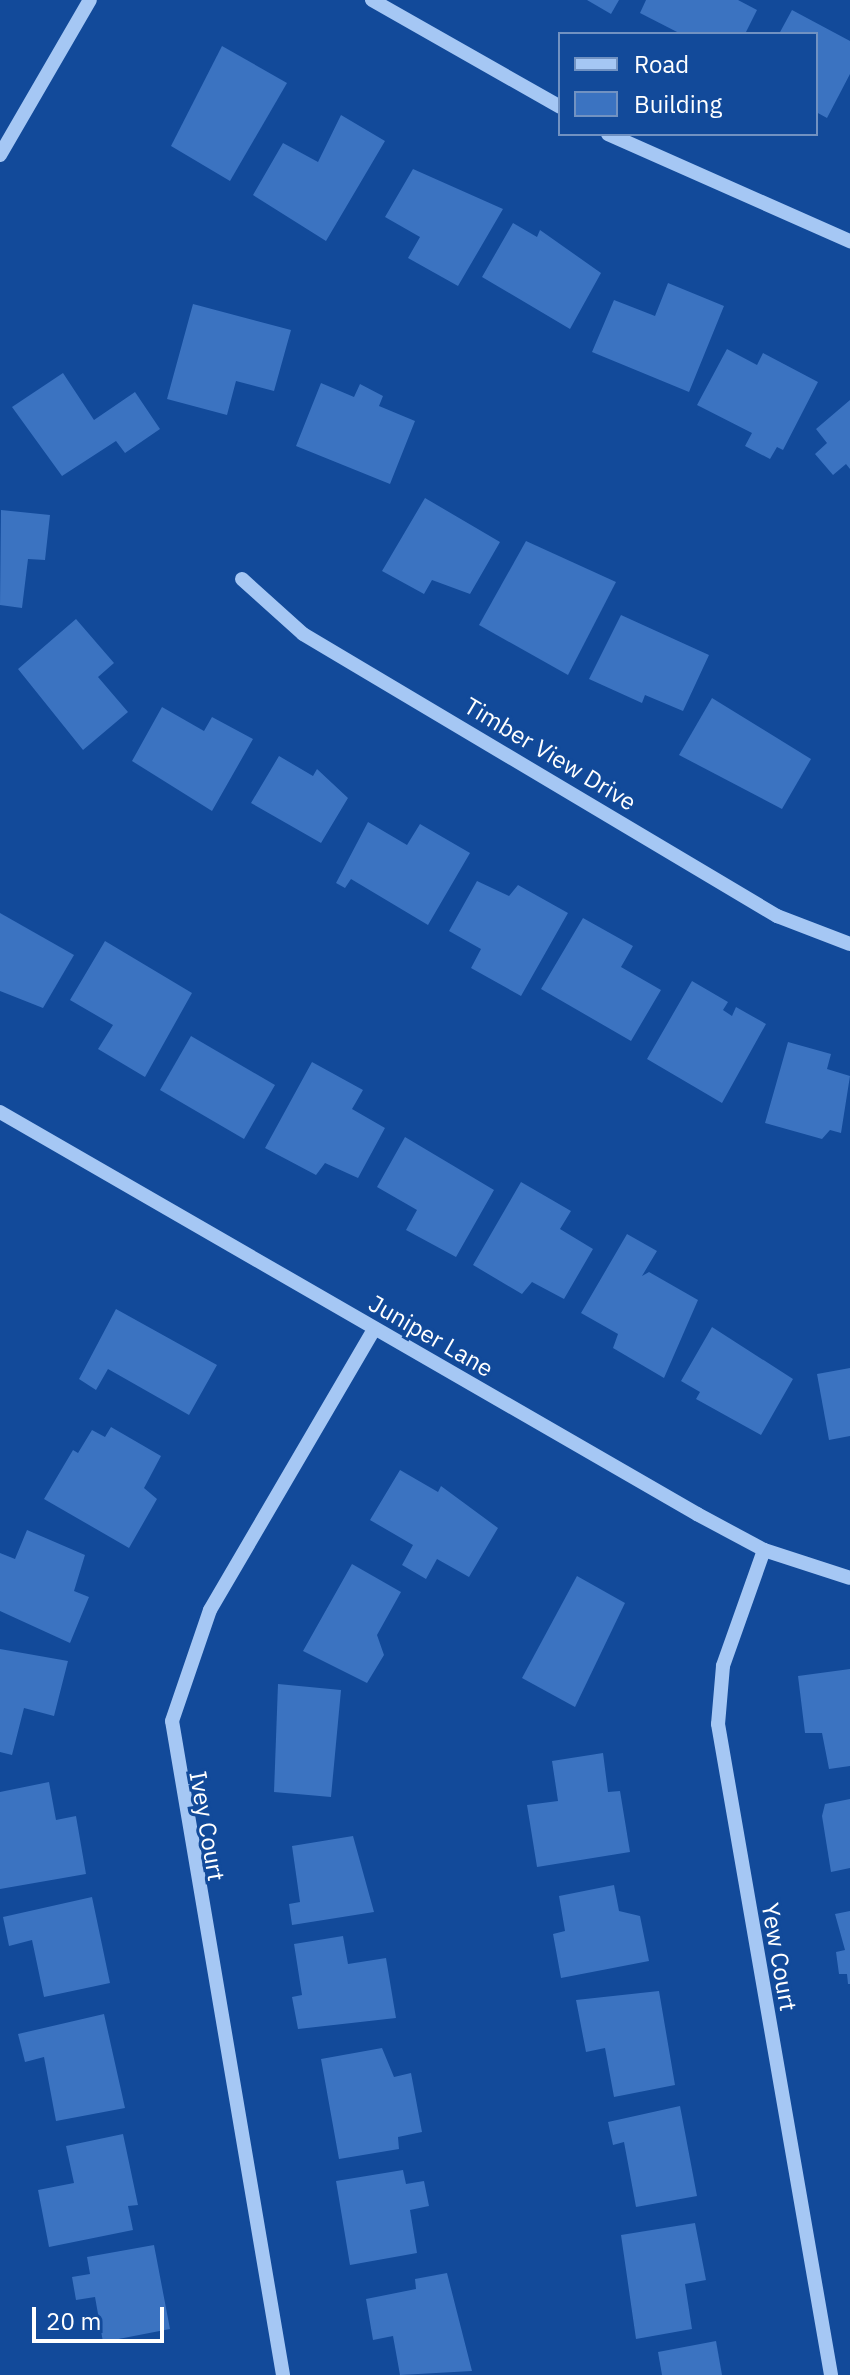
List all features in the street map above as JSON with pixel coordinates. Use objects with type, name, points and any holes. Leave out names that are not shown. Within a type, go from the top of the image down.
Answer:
[{"type":"street","points":[[0,155],[90,0]]},
{"type":"street","points":[[372,0],[558,106]]},
{"type":"street","points":[[613,136],[850,241]]},
{"type":"street","name":"Timber View Drive","points":[[242,579],[303,634],[777,916],[850,944]]},
{"type":"street","name":"Juniper Lane","points":[[0,1112],[764,1550],[850,1578]]},
{"type":"street","name":"Ivey Court","points":[[283,2375],[172,1754],[172,1721],[210,1610],[374,1329]]},
{"type":"street","name":"Yew Court","points":[[764,1550],[723,1666],[718,1724],[831,2375]]},
{"type":"building","points":[[587,0],[619,0],[611,14]]},
{"type":"building","points":[[646,0],[738,0],[757,10],[746,32],[677,32],[640,13]]},
{"type":"building","points":[[792,10],[850,41],[850,74],[827,118],[818,113],[818,32],[780,32]]},
{"type":"building","points":[[222,46],[287,83],[230,181],[171,146]]},
{"type":"building","points":[[341,115],[385,141],[326,241],[253,195],[283,143],[318,162]]},
{"type":"building","points":[[413,169],[503,209],[458,286],[408,258],[420,237],[385,217]]},
{"type":"building","points":[[513,223],[537,237],[540,230],[601,273],[570,329],[482,277]]},
{"type":"building","points":[[668,283],[724,306],[689,392],[592,352],[614,300],[655,316]]},
{"type":"building","points":[[193,304],[291,330],[274,391],[236,381],[227,415],[167,399]]},
{"type":"building","points":[[727,349],[757,365],[763,353],[818,382],[783,450],[777,447],[770,459],[745,446],[752,433],[697,405]]},
{"type":"building","points":[[63,373],[94,420],[135,392],[160,429],[125,453],[116,441],[62,476],[12,407]]},
{"type":"building","points":[[321,383],[354,397],[360,384],[383,396],[379,406],[415,421],[390,484],[296,446]]},
{"type":"building","points":[[850,400],[850,469],[846,464],[833,475],[815,454],[827,443],[816,429]]},
{"type":"building","points":[[425,498],[500,542],[470,594],[432,580],[424,594],[382,571]]},
{"type":"building","points":[[1,510],[50,515],[45,560],[28,559],[22,608],[0,605]]},
{"type":"building","points":[[526,541],[616,582],[568,675],[479,625]]},
{"type":"building","points":[[621,615],[709,655],[683,711],[645,695],[642,703],[589,679]]},
{"type":"building","points":[[76,619],[114,663],[98,677],[128,712],[83,750],[18,669]]},
{"type":"building","points":[[712,698],[811,759],[782,809],[679,755]]},
{"type":"building","points":[[162,707],[204,731],[212,717],[253,739],[212,811],[132,761]]},
{"type":"building","points":[[279,756],[313,776],[317,769],[348,798],[321,843],[251,803]]},
{"type":"building","points":[[368,822],[407,845],[420,824],[470,853],[428,925],[351,879],[345,888],[336,883]]},
{"type":"building","points":[[477,881],[509,896],[518,885],[568,913],[521,996],[471,968],[481,949],[449,931]]},
{"type":"building","points":[[0,913],[74,955],[43,1008],[0,991]]},
{"type":"building","points":[[583,918],[633,946],[621,967],[661,990],[631,1041],[541,989]]},
{"type":"building","points":[[105,941],[192,993],[145,1077],[98,1049],[113,1025],[70,1000]]},
{"type":"building","points":[[692,981],[728,1002],[723,1010],[732,1016],[736,1007],[766,1024],[722,1103],[647,1059]]},
{"type":"building","points":[[191,1036],[275,1085],[244,1139],[160,1090]]},
{"type":"building","points":[[788,1042],[831,1054],[827,1069],[850,1076],[841,1133],[830,1130],[822,1139],[765,1123]]},
{"type":"building","points":[[312,1062],[363,1090],[352,1109],[385,1128],[358,1178],[325,1163],[316,1175],[265,1148]]},
{"type":"building","points":[[405,1137],[494,1190],[456,1257],[406,1230],[417,1210],[377,1187]]},
{"type":"building","points":[[521,1182],[571,1211],[560,1229],[593,1249],[564,1299],[532,1282],[522,1294],[473,1265]]},
{"type":"building","points":[[627,1234],[657,1251],[642,1276],[649,1272],[698,1300],[664,1378],[613,1348],[618,1334],[581,1313]]},
{"type":"building","points":[[116,1309],[217,1365],[189,1415],[108,1369],[96,1390],[79,1379]]},
{"type":"building","points":[[712,1327],[793,1379],[761,1435],[696,1399],[700,1392],[681,1381]]},
{"type":"building","points":[[850,1368],[850,1436],[829,1440],[817,1374]]},
{"type":"building","points":[[111,1427],[161,1456],[144,1488],[157,1499],[129,1548],[44,1499],[73,1450],[78,1453],[92,1430],[105,1437]]},
{"type":"building","points":[[400,1470],[438,1492],[441,1486],[498,1528],[469,1577],[437,1559],[426,1579],[402,1565],[413,1545],[370,1520]]},
{"type":"building","points":[[27,1530],[85,1555],[74,1591],[89,1597],[70,1643],[0,1611],[0,1553],[15,1559]]},
{"type":"building","points":[[352,1564],[401,1592],[377,1635],[384,1655],[367,1683],[303,1651]]},
{"type":"building","points":[[577,1576],[625,1603],[575,1707],[522,1678]]},
{"type":"building","points":[[0,1649],[68,1661],[54,1716],[24,1708],[12,1755],[0,1752]]},
{"type":"building","points":[[850,1669],[850,1766],[829,1769],[822,1733],[805,1733],[798,1676]]},
{"type":"building","points":[[278,1684],[341,1690],[331,1797],[274,1792]]},
{"type":"building","points":[[603,1753],[608,1792],[620,1791],[630,1852],[537,1867],[527,1805],[558,1801],[552,1761]]},
{"type":"building","points":[[49,1782],[56,1820],[76,1816],[86,1874],[0,1889],[0,1792]]},
{"type":"building","points":[[850,1799],[850,1868],[831,1872],[822,1816],[825,1804]]},
{"type":"building","points":[[353,1836],[374,1912],[292,1925],[289,1904],[300,1902],[292,1846]]},
{"type":"building","points":[[614,1885],[619,1911],[640,1916],[649,1961],[561,1978],[553,1934],[565,1931],[559,1896]]},
{"type":"building","points":[[92,1897],[110,1983],[44,1997],[32,1940],[9,1946],[3,1917]]},
{"type":"building","points":[[850,1911],[848,1984],[847,1974],[839,1974],[836,1952],[845,1950],[835,1914]]},
{"type":"building","points":[[343,1936],[348,1964],[386,1958],[396,2018],[298,2029],[292,1997],[302,1995],[294,1944]]},
{"type":"building","points":[[659,1991],[675,2085],[614,2097],[605,2048],[586,2052],[576,2000]]},
{"type":"building","points":[[104,2014],[125,2108],[56,2121],[44,2057],[25,2062],[18,2034]]},
{"type":"building","points":[[382,2048],[394,2077],[411,2073],[422,2132],[398,2137],[399,2149],[339,2159],[321,2059]]},
{"type":"building","points":[[680,2106],[697,2196],[636,2207],[624,2142],[613,2145],[608,2122]]},
{"type":"building","points":[[123,2134],[138,2205],[128,2206],[133,2230],[49,2247],[38,2190],[74,2183],[66,2146]]},
{"type":"building","points":[[403,2170],[406,2184],[424,2181],[429,2206],[410,2210],[417,2253],[350,2265],[336,2181]]},
{"type":"building","points":[[695,2223],[706,2280],[685,2284],[692,2329],[636,2339],[621,2235]]},
{"type":"building","points":[[154,2245],[170,2329],[103,2342],[95,2297],[76,2300],[72,2277],[90,2274],[87,2257]]},
{"type":"building","points":[[447,2273],[472,2371],[400,2375],[393,2336],[373,2340],[366,2299],[416,2289],[415,2279]]},
{"type":"building","points":[[716,2341],[722,2375],[662,2375],[658,2352]]}]
